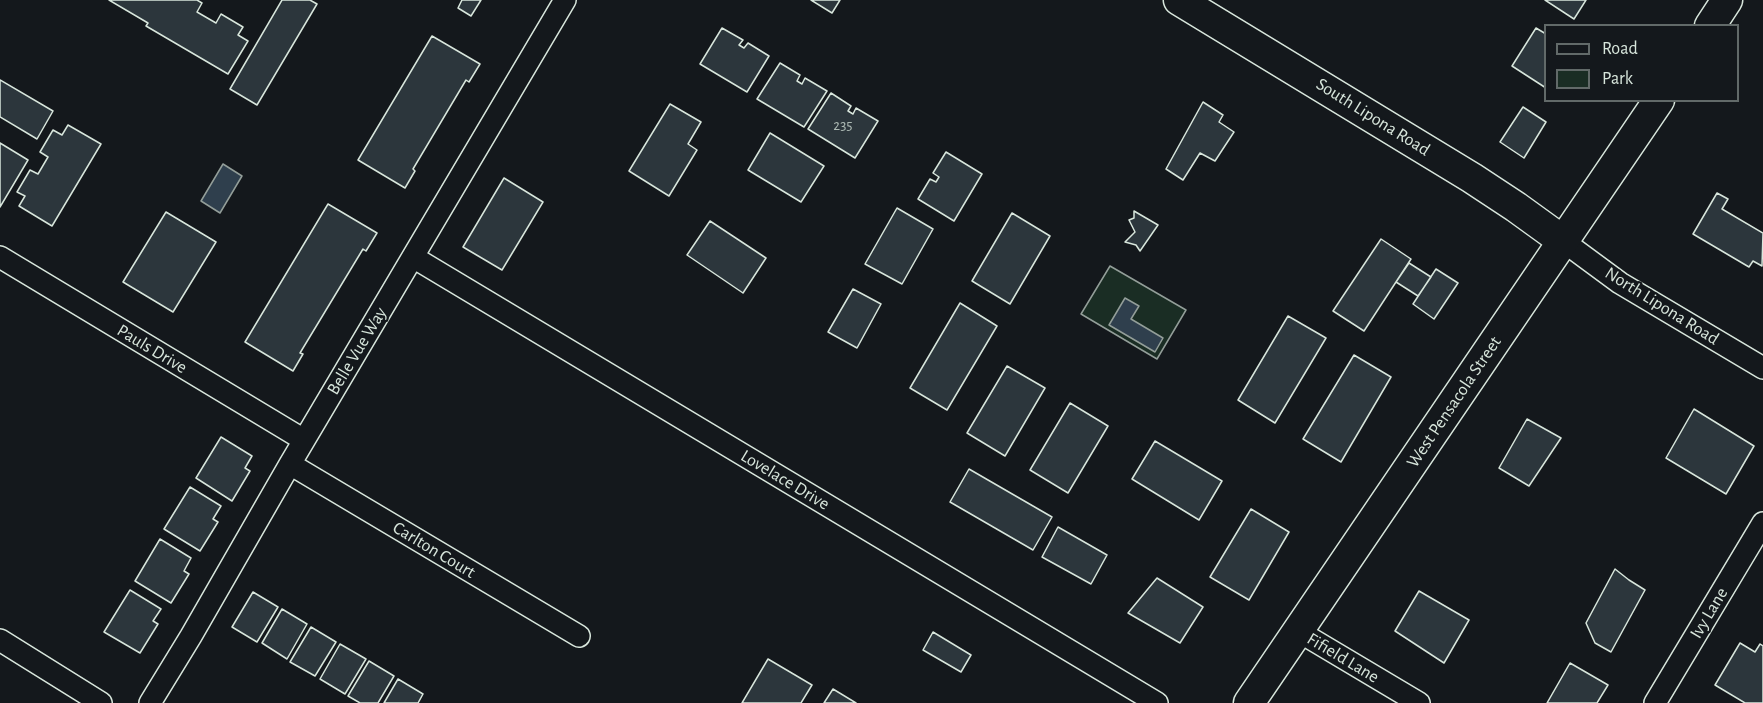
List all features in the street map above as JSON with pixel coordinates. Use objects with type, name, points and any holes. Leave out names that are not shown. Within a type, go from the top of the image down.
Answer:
[{"type":"main road","name":"South Lipona Road","points":[[1179,0],[1472,178],[1563,241]]},
{"type":"main road","points":[[1711,24],[1727,0]]},
{"type":"main road","name":"West Pensacola Street","points":[[1249,703],[1658,102]]},
{"type":"street","name":"Belle Vue Way","points":[[150,703],[566,0]]},
{"type":"street","name":"North Lipona Road","points":[[1563,241],[1620,283],[1763,368]]},
{"type":"street","name":"Lovelace Drive","points":[[413,256],[1156,703]]},
{"type":"street","name":"Pauls Drive","points":[[0,257],[304,440]]},
{"type":"street","name":"Carlton Court","points":[[290,464],[579,636]]},
{"type":"street","name":"Ivy Lane","points":[[1655,703],[1763,523]]},
{"type":"street","name":"Fifield Lane","points":[[1298,631],[1419,703]]},
{"type":"street","points":[[0,640],[101,703]]},
{"type":"green space","points":[[1110,266],[1186,310],[1157,359],[1081,314]]},
{"type":"water","points":[[223,164],[242,176],[220,213],[201,201]]},
{"type":"water","points":[[1125,298],[1139,306],[1131,319],[1163,338],[1155,352],[1109,325]]},
{"type":"building","points":[[109,0],[197,0],[202,3],[197,12],[216,23],[221,14],[243,27],[238,35],[248,41],[228,74],[146,26],[148,23]]},
{"type":"building","points":[[282,0],[310,0],[317,4],[257,105],[230,89]]},
{"type":"building","points":[[462,0],[481,0],[471,16],[458,8]]},
{"type":"building","points":[[811,0],[840,0],[832,13]]},
{"type":"building","points":[[1545,0],[1586,0],[1574,19]]},
{"type":"building","points":[[722,28],[743,40],[739,45],[744,48],[748,43],[769,56],[747,92],[700,64]]},
{"type":"building","points":[[1536,28],[1544,33],[1544,87],[1512,66]]},
{"type":"building","points":[[432,36],[480,64],[469,82],[466,80],[413,169],[415,171],[405,188],[358,160]]},
{"type":"building","points":[[780,63],[800,75],[797,81],[802,84],[805,78],[827,91],[804,127],[757,99]]},
{"type":"building","points":[[0,80],[53,111],[37,139],[0,117]]},
{"type":"building","points":[[831,93],[851,106],[848,111],[853,114],[856,108],[878,121],[855,158],[808,129]]},
{"type":"building","points":[[1203,102],[1223,115],[1219,122],[1234,132],[1215,161],[1200,153],[1183,180],[1166,169]]},
{"type":"building","points":[[670,104],[701,122],[688,144],[697,150],[669,196],[629,171]]},
{"type":"building","points":[[1523,107],[1546,122],[1524,158],[1500,142]]},
{"type":"building","points":[[68,125],[101,144],[52,226],[19,206],[25,196],[17,192],[30,170],[38,174],[48,157],[40,152],[53,130],[62,135]]},
{"type":"building","points":[[770,133],[824,166],[801,202],[748,170]]},
{"type":"building","points":[[0,143],[28,160],[0,207]]},
{"type":"building","points":[[946,152],[982,174],[954,221],[918,199],[930,179],[936,182],[939,177],[933,173]]},
{"type":"building","points":[[504,178],[543,202],[502,270],[463,247]]},
{"type":"building","points":[[1717,193],[1728,199],[1722,209],[1763,233],[1762,266],[1753,261],[1749,267],[1693,234]]},
{"type":"building","points":[[328,204],[377,233],[366,251],[363,249],[300,353],[303,354],[293,371],[245,342]]},
{"type":"building","points":[[897,208],[933,229],[902,284],[865,264]]},
{"type":"building","points":[[1134,211],[1158,225],[1140,251],[1136,245],[1125,242],[1135,232],[1129,220],[1134,218]]},
{"type":"building","points":[[166,212],[216,242],[173,312],[123,282]]},
{"type":"building","points":[[1012,213],[1050,236],[1010,304],[972,281]]},
{"type":"building","points":[[710,221],[766,258],[743,293],[687,255]]},
{"type":"building","points":[[1381,239],[1411,259],[1364,331],[1333,311]]},
{"type":"building","points":[[1409,263],[1431,277],[1418,296],[1396,282]]},
{"type":"building","points":[[1436,269],[1458,283],[1434,319],[1413,304]]},
{"type":"building","points":[[853,289],[881,304],[857,348],[828,332]]},
{"type":"building","points":[[960,303],[997,326],[947,410],[910,388]]},
{"type":"building","points":[[1288,316],[1326,338],[1275,423],[1238,400]]},
{"type":"building","points":[[1354,355],[1391,377],[1341,462],[1303,439]]},
{"type":"building","points":[[1007,366],[1045,388],[1005,456],[967,433]]},
{"type":"building","points":[[1070,403],[1108,426],[1068,493],[1030,470]]},
{"type":"building","points":[[1694,409],[1754,446],[1726,494],[1666,458]]},
{"type":"building","points":[[1527,419],[1561,438],[1529,486],[1499,468]]},
{"type":"building","points":[[221,437],[252,456],[245,468],[250,471],[232,501],[196,478]]},
{"type":"building","points":[[1155,441],[1222,481],[1199,520],[1132,479]]},
{"type":"building","points":[[969,469],[1052,517],[1033,550],[950,502]]},
{"type":"building","points":[[190,487],[221,506],[213,519],[218,522],[200,551],[164,529]]},
{"type":"building","points":[[1251,509],[1289,532],[1249,600],[1210,577]]},
{"type":"building","points":[[1058,527],[1107,555],[1091,584],[1042,557]]},
{"type":"building","points":[[160,539],[191,558],[184,571],[189,574],[171,603],[135,581]]},
{"type":"building","points":[[1615,569],[1645,590],[1611,652],[1595,643],[1586,623]]},
{"type":"building","points":[[1157,578],[1203,607],[1180,643],[1128,613]]},
{"type":"building","points":[[130,590],[161,609],[153,621],[158,624],[140,653],[104,632]]},
{"type":"building","points":[[1419,591],[1469,620],[1444,663],[1395,631]]},
{"type":"building","points":[[253,592],[278,607],[257,642],[232,627]]},
{"type":"building","points":[[282,609],[307,624],[287,659],[262,643]]},
{"type":"building","points":[[311,627],[336,642],[315,676],[290,662]]},
{"type":"building","points":[[933,632],[971,655],[961,672],[923,650]]},
{"type":"building","points":[[1740,643],[1755,652],[1760,644],[1763,646],[1763,703],[1745,703],[1715,685]]},
{"type":"building","points":[[340,644],[366,659],[345,694],[320,679]]},
{"type":"building","points":[[768,659],[812,685],[801,703],[742,703]]},
{"type":"building","points":[[369,661],[394,676],[378,703],[360,703],[348,696]]},
{"type":"building","points":[[1570,663],[1608,685],[1597,703],[1547,703]]},
{"type":"building","points":[[398,679],[423,694],[418,703],[384,703]]},
{"type":"building","points":[[833,689],[856,703],[824,703]]}]
